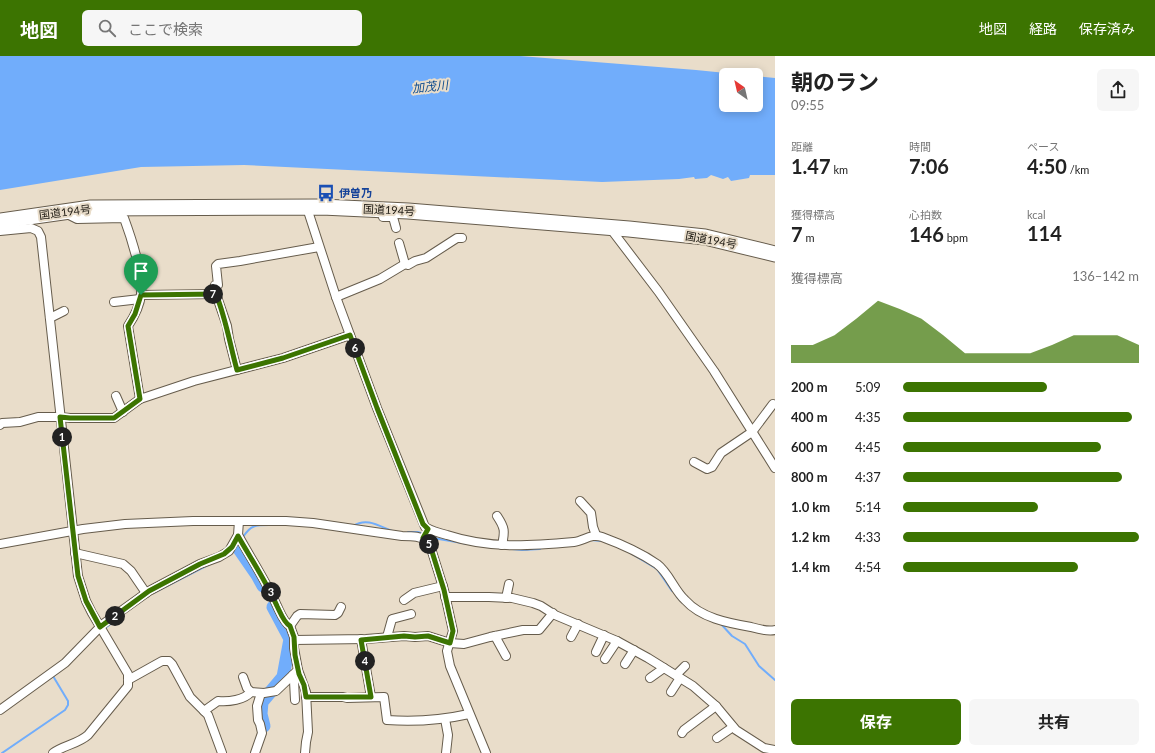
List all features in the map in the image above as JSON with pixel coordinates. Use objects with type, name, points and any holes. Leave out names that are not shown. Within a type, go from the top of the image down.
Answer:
[{"type":"highway","name":"国道194号","points":[[0,221],[91,208],[369,209],[610,227],[705,237],[775,254]]},
{"type":"street","points":[[307,208],[336,297],[429,542],[443,586],[453,631],[447,652],[450,666],[486,753]]},
{"type":"street","points":[[369,209],[373,216],[393,217],[396,228]]},
{"type":"street","points":[[63,212],[77,219],[124,218],[140,274],[141,297],[135,314],[128,326],[140,399]]},
{"type":"street","points":[[610,227],[658,291],[709,365],[775,468]]},
{"type":"street","points":[[0,231],[31,228],[38,231],[41,237],[78,576],[86,601],[128,674],[128,686],[88,735],[83,740],[53,753]]},
{"type":"street","points":[[336,297],[380,279],[405,264],[408,265],[426,258],[457,238],[462,238]]},
{"type":"street","points":[[399,243],[405,264]]},
{"type":"street","points":[[237,370],[227,326],[216,294],[215,285],[218,285],[216,266],[218,264],[319,247]]},
{"type":"street","points":[[114,302],[141,297],[216,294]]},
{"type":"street","points":[[50,318],[64,311]]},
{"type":"street","points":[[0,424],[20,422],[32,418],[114,418],[140,399],[194,381],[283,358],[350,335]]},
{"type":"street","points":[[116,396],[123,412]]},
{"type":"street","points":[[694,462],[707,469],[712,467],[721,453],[752,432],[773,404]]},
{"type":"street","points":[[580,501],[591,513],[596,535]]},
{"type":"street","points":[[497,516],[504,527],[502,545]]},
{"type":"street","points":[[0,544],[73,531],[133,524],[193,521],[286,521],[313,523],[402,536],[426,533],[463,540],[522,546],[578,542],[587,537],[596,535],[623,546],[657,564],[684,599],[701,612],[736,624],[760,629],[775,630]]},
{"type":"street","points":[[0,710],[65,663],[100,627],[146,593],[200,564],[224,554],[232,547],[238,536],[239,521]]},
{"type":"street","points":[[238,536],[270,589],[281,614],[290,626],[294,640],[295,700]]},
{"type":"street","points":[[75,553],[123,564],[131,571],[146,593]]},
{"type":"street","points":[[506,598],[509,584]]},
{"type":"street","points":[[404,600],[414,593],[443,586]]},
{"type":"street","points":[[445,597],[506,598],[532,603],[617,641],[693,686],[716,706],[736,730],[762,750],[775,750]]},
{"type":"street","points":[[290,626],[300,614],[335,615],[341,607]]},
{"type":"street","points":[[294,640],[361,640],[387,637],[428,636],[450,643],[464,644],[523,630],[540,630],[553,613]]},
{"type":"street","points":[[387,637],[392,619],[411,614]]},
{"type":"street","points":[[571,637],[578,624]]},
{"type":"street","points":[[596,652],[604,635]]},
{"type":"street","points":[[495,636],[506,656]]},
{"type":"street","points":[[361,640],[371,697]]},
{"type":"street","points":[[605,659],[617,641]]},
{"type":"street","points":[[625,664],[634,650]]},
{"type":"street","points":[[128,680],[162,661],[169,661],[190,697],[208,714],[222,753]]},
{"type":"street","points":[[671,692],[685,666]]},
{"type":"street","points":[[650,678],[664,668]]},
{"type":"street","points":[[243,677],[247,688],[251,692],[261,693],[276,691],[295,672]]},
{"type":"street","points":[[295,672],[304,685],[306,697],[308,732],[305,753]]},
{"type":"street","points":[[204,710],[218,701],[225,702],[239,699],[251,692]]},
{"type":"street","points":[[255,753],[262,733],[258,720],[257,706],[261,693]]},
{"type":"street","points":[[306,697],[384,697],[387,720],[419,721],[445,719],[470,714]]},
{"type":"street","points":[[682,733],[716,706]]},
{"type":"street","points":[[445,719],[448,735],[446,753]]},
{"type":"street","points":[[717,738],[733,727]]},
{"type":"water","name":"加茂川","points":[[0,56],[520,56],[719,72],[719,112],[763,112],[763,77],[775,78],[775,175],[750,175],[749,178],[731,181],[728,177],[723,179],[711,175],[707,178],[695,179],[694,177],[602,182],[244,165],[141,167],[0,190]]},
{"type":"waterway","points":[[353,526],[358,523],[368,522],[392,531]]},
{"type":"waterway","points":[[243,537],[248,530],[254,526],[269,525]]},
{"type":"waterway","points":[[408,532],[418,532],[433,538],[468,544]]},
{"type":"waterway","points":[[591,540],[602,541]]},
{"type":"waterway","points":[[233,552],[239,542]]},
{"type":"waterway","points":[[237,546],[263,586]]},
{"type":"waterway","points":[[512,549],[540,549]]},
{"type":"waterway","points":[[627,551],[657,569],[672,591]]},
{"type":"waterway","points":[[153,593],[210,564]]},
{"type":"waterway","points":[[677,597],[684,604]]},
{"type":"waterway","points":[[264,726],[261,714],[262,702],[283,677],[290,639],[273,607]]},
{"type":"waterway","points":[[104,629],[117,619]]},
{"type":"waterway","points":[[721,624],[732,636],[745,644],[759,666],[775,680]]},
{"type":"waterway","points":[[2,753],[65,710],[68,705],[68,701],[53,676],[54,675]]},
{"type":"place","name":"伊曽乃","points":[[326,193]]},
{"type":"route","points":[[216,294],[227,326],[237,370],[283,358],[350,335],[423,524],[428,529],[423,538],[429,542],[444,590],[453,631],[450,643],[428,636],[404,636],[361,640],[371,697],[306,697],[304,685],[299,674],[294,648],[294,637],[290,626],[281,614],[270,589],[238,536],[232,547],[224,554],[200,564],[149,591],[100,627],[86,601],[78,576],[60,417],[114,418],[140,399],[128,326],[135,314],[141,295],[216,294]]}]
